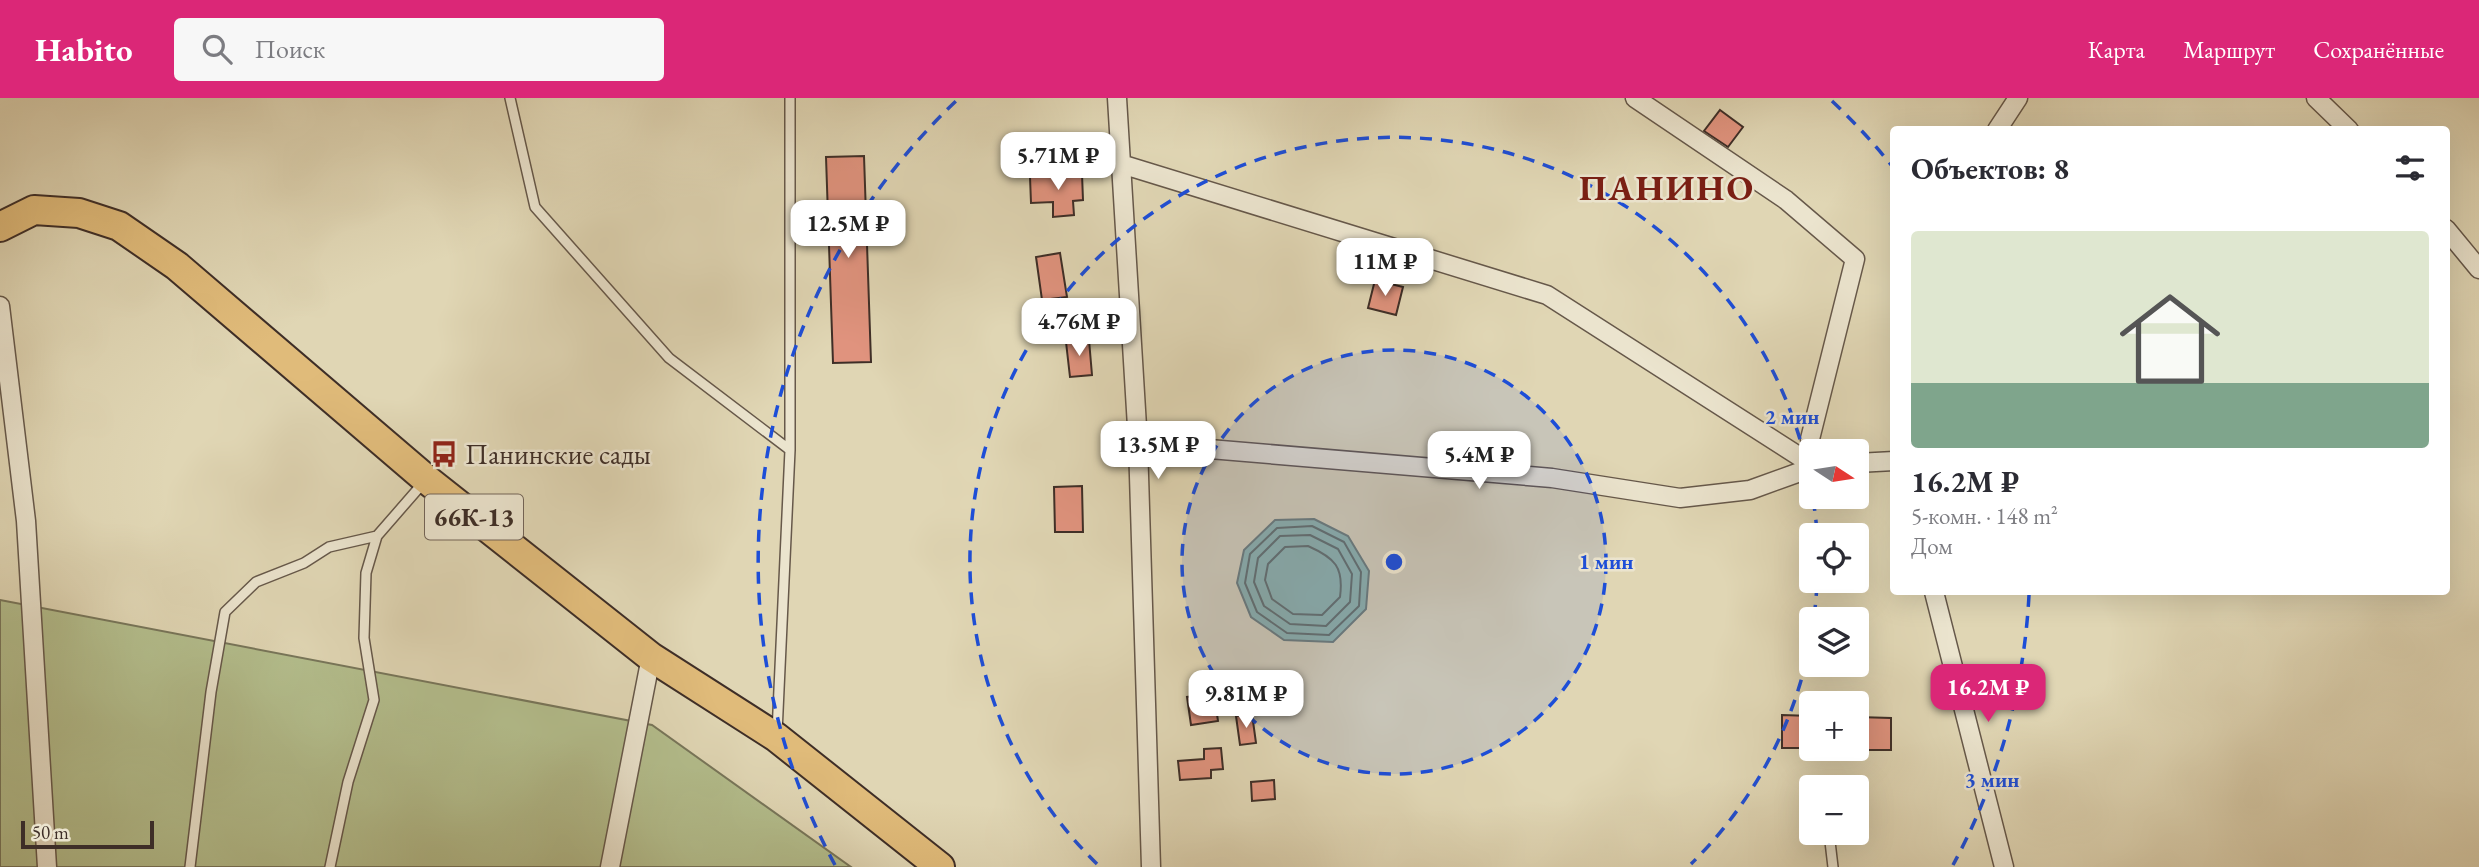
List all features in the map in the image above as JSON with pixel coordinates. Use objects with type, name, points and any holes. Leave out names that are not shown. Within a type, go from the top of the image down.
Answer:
[{"type":"main road","name":"66К-13","points":[[0,227],[34,211],[79,213],[119,226],[177,266],[426,480],[651,657],[776,737],[940,867]]},
{"type":"street","points":[[1117,98],[1138,443],[1151,867]]},
{"type":"street","points":[[1634,98],[1786,200],[1855,259],[1810,439]]},
{"type":"street","points":[[2000,126],[2018,98]]},
{"type":"street","points":[[2316,98],[2345,126]]},
{"type":"street","points":[[1121,164],[1547,295],[1799,458]]},
{"type":"street","points":[[2450,234],[2479,269]]},
{"type":"street","points":[[0,306],[26,522],[47,867]]},
{"type":"street","points":[[1138,443],[1552,478],[1680,498],[1750,490],[1799,471]]},
{"type":"street","points":[[1869,462],[1890,461]]},
{"type":"street","points":[[1935,595],[2004,867]]},
{"type":"street","points":[[610,867],[651,657]]},
{"type":"lane","points":[[509,98],[536,207],[668,358],[790,450]]},
{"type":"lane","points":[[776,737],[790,450],[790,98]]},
{"type":"lane","points":[[330,867],[348,782],[374,701],[364,638],[366,573],[377,536],[426,480]]},
{"type":"lane","points":[[190,867],[211,692],[225,612],[256,582],[304,563],[329,547],[377,536]]},
{"type":"lane","points":[[1830,845],[1833,867]]},
{"type":"shaded area","points":[[0,600],[652,725],[851,867],[0,867]]},
{"type":"water","points":[[1314,519],[1348,536],[1369,571],[1366,609],[1333,642],[1284,640],[1251,617],[1237,583],[1244,550],[1275,520]]},
{"type":"building","points":[[1720,110],[1743,127],[1728,147],[1704,131]]},
{"type":"building","points":[[864,156],[871,362],[833,363],[826,157]]},
{"type":"building","points":[[1082,174],[1083,200],[1073,201],[1074,215],[1053,217],[1053,202],[1031,203],[1030,177]]},
{"type":"building","points":[[1060,253],[1067,297],[1042,300],[1036,257]]},
{"type":"building","points":[[1375,280],[1403,287],[1396,315],[1368,308]]},
{"type":"building","points":[[1089,340],[1092,375],[1070,377],[1066,342]]},
{"type":"building","points":[[1082,486],[1083,532],[1055,532],[1054,487]]},
{"type":"building","points":[[1214,694],[1218,721],[1191,725],[1187,697]]},
{"type":"building","points":[[1252,714],[1256,743],[1240,745],[1236,716]]},
{"type":"building","points":[[1782,715],[1799,716],[1799,748],[1782,748]]},
{"type":"building","points":[[1869,717],[1891,718],[1891,750],[1869,750]]},
{"type":"building","points":[[1221,748],[1223,769],[1211,770],[1211,778],[1180,780],[1178,761],[1204,759],[1204,749]]},
{"type":"building","points":[[1274,780],[1275,799],[1252,801],[1251,782]]},
{"type":"place","name":"Панинские сады","points":[[444,454]]},
{"type":"district","name":"ПАНИНО","points":[[1667,187]]}]
